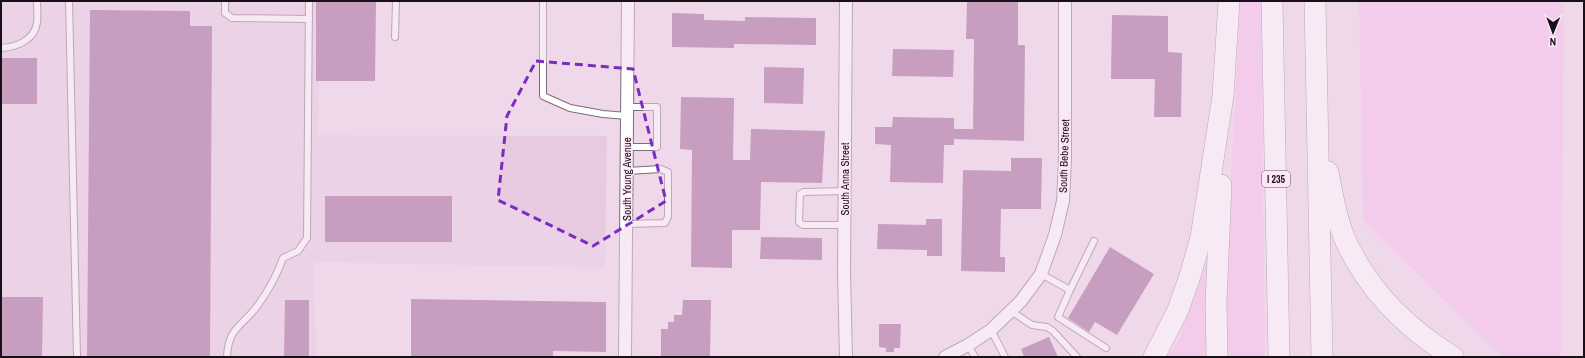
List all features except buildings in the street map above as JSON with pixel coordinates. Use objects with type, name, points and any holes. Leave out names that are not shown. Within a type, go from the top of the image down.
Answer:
[{"type":"highway","points":[[1217,357],[1216,303],[1224,125],[1223,96],[1229,1]]},
{"type":"highway","name":"I 235","points":[[1272,1],[1279,357]]},
{"type":"highway","points":[[1315,1],[1322,357]]},
{"type":"highway","points":[[1154,357],[1178,310],[1197,254],[1207,201],[1216,132],[1223,96]]},
{"type":"highway","points":[[1317,130],[1325,152],[1337,216],[1344,237],[1361,269],[1384,300],[1396,313],[1422,337],[1453,357]]},
{"type":"street","name":"South Young Avenue","points":[[625,357],[628,1]]},
{"type":"street","name":"South Anna Street","points":[[846,1],[846,357]]},
{"type":"street","name":"South Bebe Street","points":[[945,357],[968,345],[991,330],[1020,301],[1041,274],[1055,235],[1063,201],[1065,160],[1065,1]]},
{"type":"lane","points":[[1,48],[11,47],[23,43],[31,36],[37,25],[37,1]]},
{"type":"lane","points":[[69,1],[77,357]]},
{"type":"lane","points":[[225,1],[225,13],[232,18],[309,19]]},
{"type":"lane","points":[[227,357],[228,346],[233,332],[258,306],[276,277],[283,258],[298,251],[307,238],[309,1]]},
{"type":"lane","points":[[395,37],[396,1]]},
{"type":"lane","points":[[543,1],[543,96],[570,108],[603,114],[657,107],[657,147],[627,147]]},
{"type":"lane","points":[[626,224],[665,223],[668,217],[668,172],[661,170],[627,171]]},
{"type":"lane","points":[[845,191],[804,192],[800,194],[799,222],[802,225],[845,225]]},
{"type":"lane","points":[[1094,242],[1058,317],[1106,348]]},
{"type":"lane","points":[[1041,274],[1070,290]]},
{"type":"lane","points":[[1011,310],[1032,324],[1047,327],[1053,331],[1077,357]]},
{"type":"lane","points":[[991,330],[1005,357]]},
{"type":"lane","points":[[968,345],[975,357]]},
{"type":"highlighted area","points":[[536,61],[633,69],[666,201],[593,246],[498,200],[507,116]]},
{"type":"shaded area","points":[[1,1],[321,1],[318,135],[607,136],[605,268],[314,262],[316,357],[1,357]]},
{"type":"shaded area","points":[[1240,1],[1261,1],[1265,357],[1225,357],[1225,286]]},
{"type":"shaded area","points":[[1359,1],[1564,1],[1561,357],[1505,357],[1499,354],[1363,220]]},
{"type":"shaded area","points":[[1209,258],[1206,332],[1208,357],[1167,357],[1177,343]]}]
